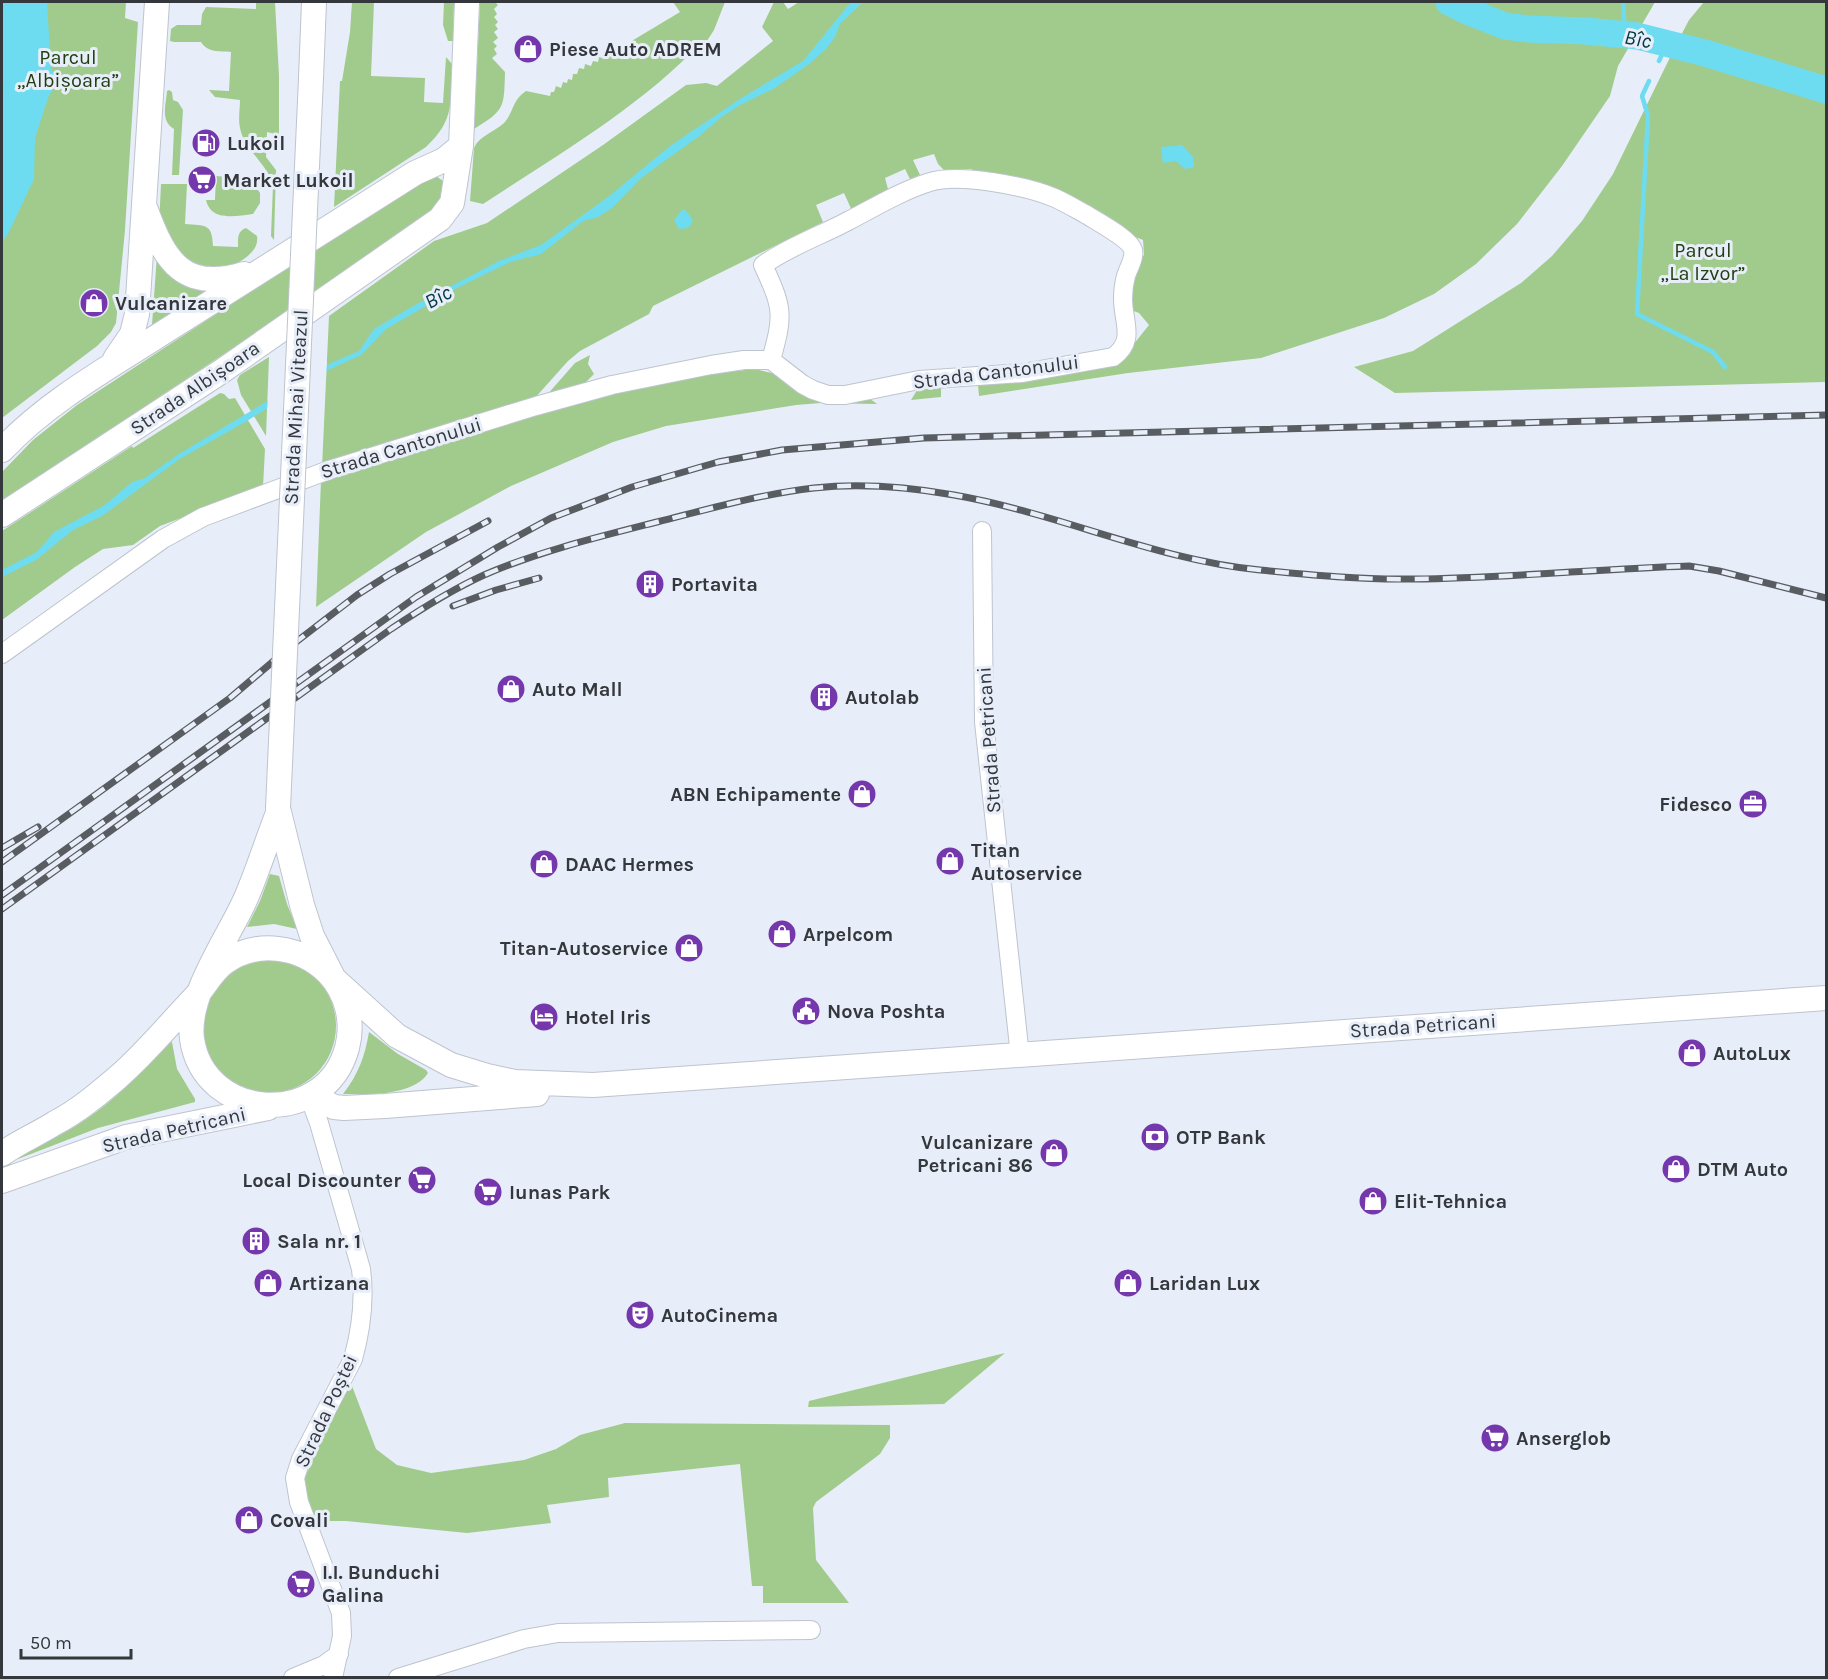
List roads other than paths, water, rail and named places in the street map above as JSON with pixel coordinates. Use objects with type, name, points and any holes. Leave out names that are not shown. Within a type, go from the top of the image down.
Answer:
[{"type":"main road","points":[[105,370],[121,352],[132,334],[136,314],[157,2]]},
{"type":"main road","name":"Strada Mihai Viteazul","points":[[314,2],[278,811],[312,936],[334,979]]},
{"type":"main road","name":"Strada Albișoara","points":[[2,515],[222,371],[437,222],[452,203],[456,183],[462,115],[466,2]]},
{"type":"main road","points":[[415,173],[441,146],[462,115]]},
{"type":"main road","points":[[2,450],[20,431],[51,406],[105,370],[415,173],[444,160],[460,146]]},
{"type":"main road","points":[[145,207],[163,249],[174,265],[188,274],[209,280],[226,279],[264,268]]},
{"type":"main road","name":"Strada Mihai Viteazul","points":[[199,993],[249,892],[278,811]]},
{"type":"main road","points":[[2,1154],[58,1122],[92,1099],[122,1073],[199,993],[210,976],[225,962],[243,953],[263,948],[283,949],[302,954],[320,965],[334,979],[349,1013],[348,1041],[339,1067],[328,1082],[310,1096],[292,1103],[278,1106],[255,1105],[232,1096],[213,1082],[199,1062],[192,1039],[192,1016],[199,993]]},
{"type":"main road","name":"Strada Petricani","points":[[334,979],[397,1036],[451,1065],[515,1082],[593,1085]]},
{"type":"main road","name":"Strada Petricani","points":[[310,1096],[334,1107],[362,1107],[541,1094],[593,1085],[1827,998]]},
{"type":"main road","name":"Strada Petricani","points":[[2,1181],[126,1137],[278,1106]]},
{"type":"street","name":"Strada Cantonului","points":[[2,654],[142,554],[203,517],[329,470],[612,385],[711,364],[771,360],[813,390],[828,395],[845,395],[919,380],[1023,373],[1113,357],[1122,351],[1127,341],[1123,300],[1125,279],[1133,249],[1129,243],[1079,210],[1034,191],[982,181],[932,181],[882,201],[847,222],[780,253],[763,264],[782,316],[771,360]]},
{"type":"street","name":"Strada Petricani","points":[[982,531],[984,722],[1020,1056]]},
{"type":"street","name":"Strada Poștei","points":[[310,1096],[358,1257],[364,1287],[353,1359],[301,1459],[295,1478],[299,1502],[340,1613],[342,1636],[333,1677]]},
{"type":"street","points":[[398,1677],[524,1639],[558,1633],[811,1630]]},
{"type":"street","points":[[293,1677],[324,1665],[339,1654]]},
{"type":"water","points":[[2,2],[47,2],[51,70],[59,77],[48,98],[35,138],[34,179],[2,242]]},
{"type":"water","points":[[851,2],[863,2],[840,24],[835,37],[826,49],[809,64],[775,88],[740,105],[720,118],[702,134],[641,178],[612,208],[598,217],[583,221],[541,254],[510,262],[457,288],[386,329],[361,355],[328,370],[247,421],[181,458],[102,516],[73,530],[36,560],[2,577],[2,570],[37,552],[54,532],[105,505],[132,482],[145,478],[179,454],[331,363],[359,351],[374,329],[499,261],[541,245],[608,197],[670,146],[743,97],[803,61]]},
{"type":"water","points":[[1182,145],[1193,157],[1194,167],[1185,169],[1176,161],[1163,163],[1161,147]]},
{"type":"water","points":[[683,209],[693,221],[688,228],[679,229],[674,220]]},
{"type":"waterway","name":"Bîc","points":[[1449,2],[1505,26],[1637,36],[1705,53],[1826,90]]},
{"type":"waterway","points":[[1623,2],[1625,35]]},
{"type":"waterway","points":[[1659,61],[1667,43]]},
{"type":"waterway","points":[[1649,81],[1642,96],[1648,116],[1637,314],[1713,352],[1725,367]]},
{"type":"railway","points":[[2,895],[416,597],[498,547],[551,518],[632,487],[718,462],[782,450],[924,438],[1826,415]]},
{"type":"railway","points":[[2,909],[391,629],[460,587],[505,566],[569,545],[774,494],[849,486],[937,492],[1031,513],[1183,557],[1260,570],[1356,578],[1414,579],[1689,566],[1719,571],[1826,598]]},
{"type":"railway","points":[[2,862],[230,698],[296,642],[357,595],[390,574],[488,521]]},
{"type":"railway","points":[[453,606],[496,590],[539,578]]},
{"type":"railway","points":[[2,848],[38,827]]},
{"type":"place","name":"Piese Auto ADREM","points":[[528,49]]},
{"type":"place","name":"Lukoil","points":[[206,143]]},
{"type":"place","name":"Market Lukoil","points":[[202,180]]},
{"type":"place","name":"Vulcanizare","points":[[94,303]]},
{"type":"place","name":"Portavita","points":[[650,584]]},
{"type":"place","name":"Auto Mall","points":[[511,689]]},
{"type":"place","name":"Autolab","points":[[824,697]]},
{"type":"place","name":"ABN Echipamente","points":[[862,794]]},
{"type":"place","name":"Fidesco","points":[[1753,804]]},
{"type":"place","name":"Titan Autoservice","points":[[950,861]]},
{"type":"place","name":"DAAC Hermes","points":[[544,864]]},
{"type":"place","name":"Arpelcom","points":[[782,934]]},
{"type":"place","name":"Titan-Autoservice","points":[[689,948]]},
{"type":"place","name":"Nova Poshta","points":[[806,1011]]},
{"type":"place","name":"Hotel Iris","points":[[544,1017]]},
{"type":"place","name":"AutoLux","points":[[1692,1053]]},
{"type":"place","name":"OTP Bank","points":[[1155,1137]]},
{"type":"place","name":"Vulcanizare Petricani 86","points":[[1054,1153]]},
{"type":"place","name":"DTM Auto","points":[[1676,1169]]},
{"type":"place","name":"Local Discounter","points":[[422,1180]]},
{"type":"place","name":"Iunas Park","points":[[488,1192]]},
{"type":"place","name":"Elit-Tehnica","points":[[1373,1201]]},
{"type":"place","name":"Sala nr. 1","points":[[256,1241]]},
{"type":"place","name":"Artizana","points":[[268,1283]]},
{"type":"place","name":"Laridan Lux","points":[[1128,1283]]},
{"type":"place","name":"AutoCinema","points":[[640,1315]]},
{"type":"place","name":"Anserglob","points":[[1495,1438]]},
{"type":"place","name":"Covali","points":[[249,1520]]},
{"type":"place","name":"I.I. Bunduchi Galina","points":[[301,1584]]},
{"type":"park label","name":"Parcul „Albișoara”","points":[[68,68]]},
{"type":"park label","name":"Parcul „La Izvor”","points":[[1703,262]]}]
